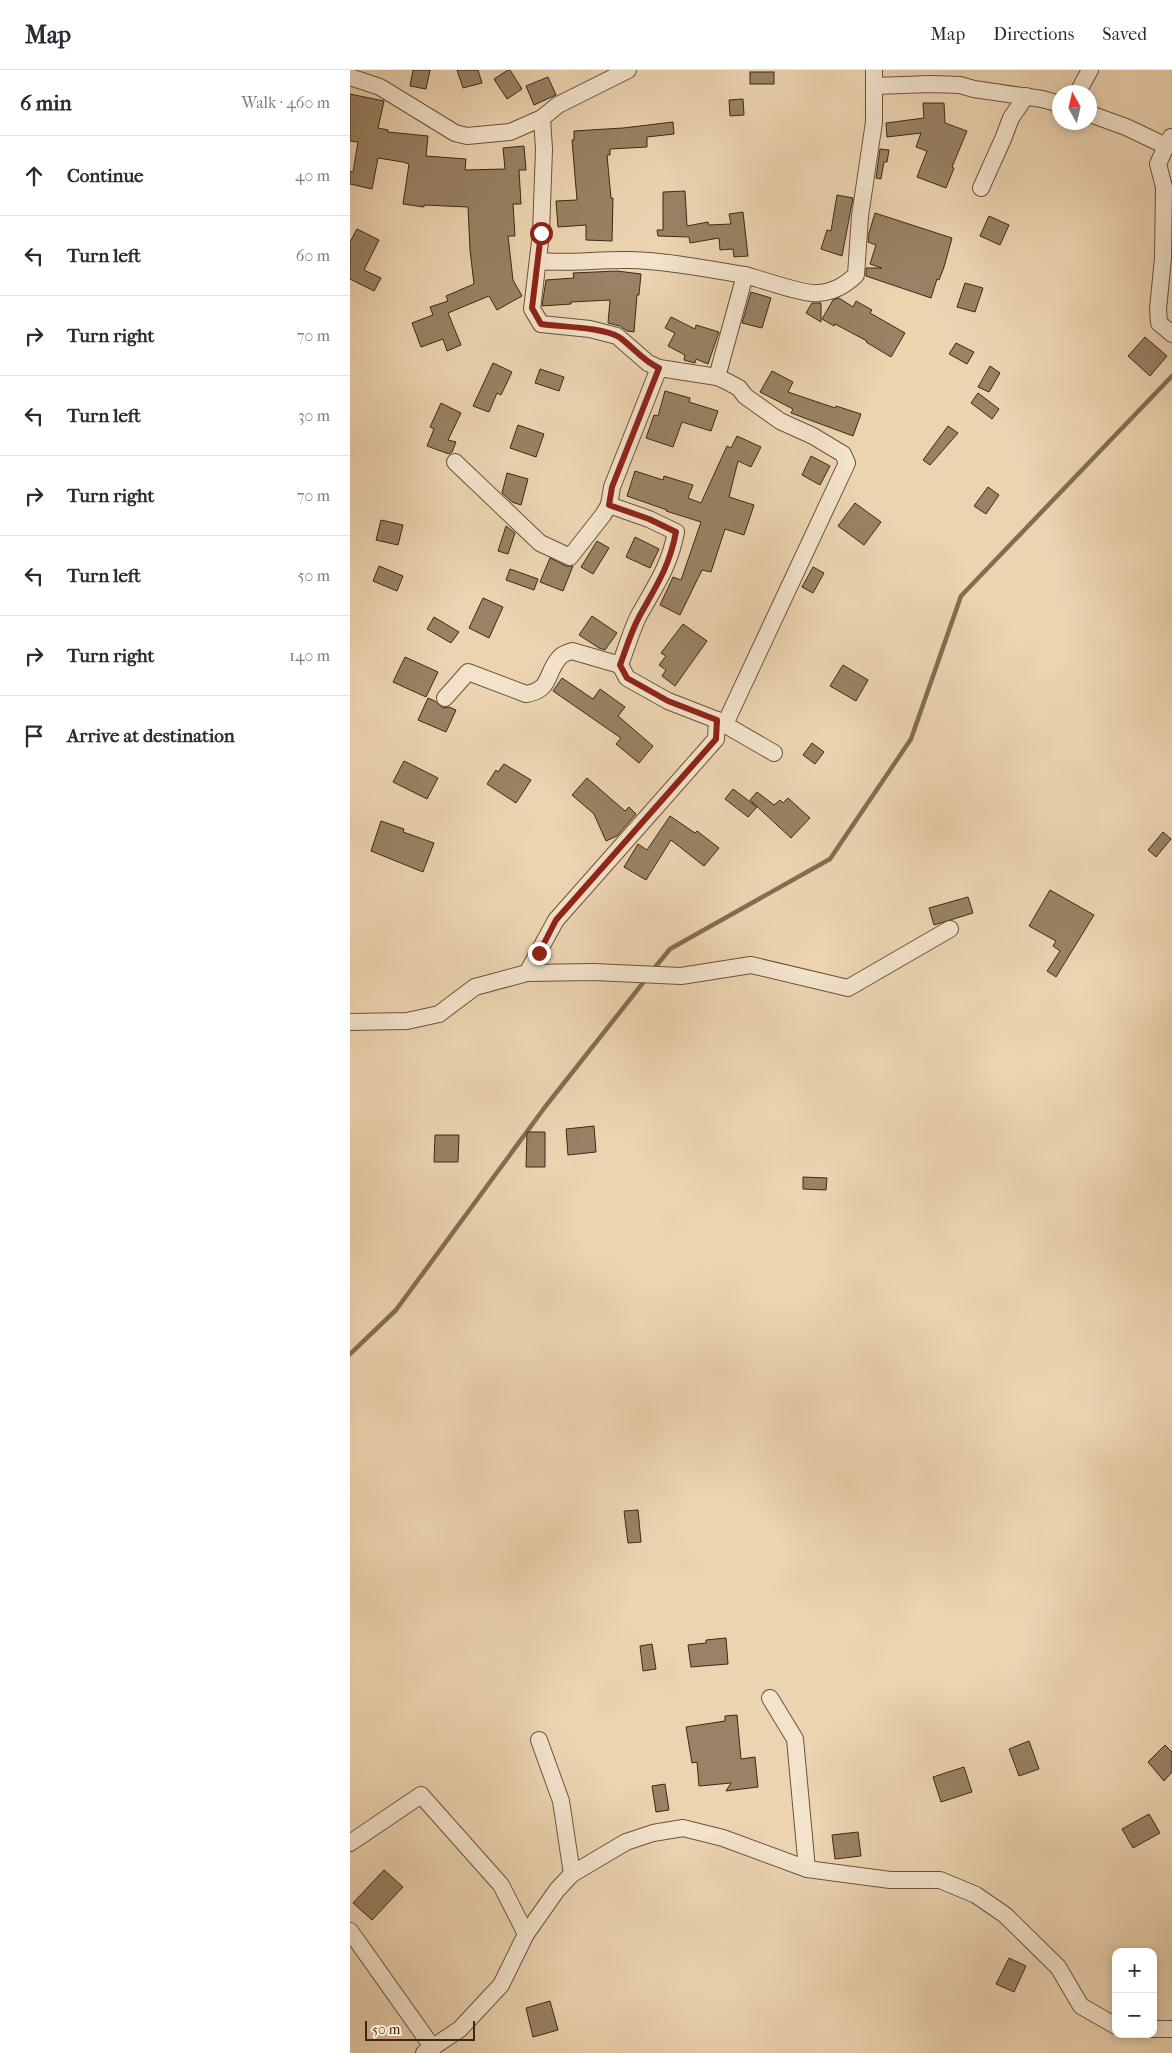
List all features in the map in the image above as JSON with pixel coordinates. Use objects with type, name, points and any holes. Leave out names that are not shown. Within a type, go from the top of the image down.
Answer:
[{"type":"street","points":[[350,77],[380,87],[455,133],[467,136],[510,132],[542,118],[558,105],[628,70]]},
{"type":"street","points":[[1082,85],[1090,70]]},
{"type":"street","points":[[539,261],[602,259],[661,262],[745,275],[816,294],[830,291],[845,285],[856,275],[860,216],[874,122],[874,78],[960,85],[1052,102]]},
{"type":"street","points":[[981,188],[1004,139],[1010,118],[1026,96]]},
{"type":"street","points":[[1097,117],[1169,141],[1158,164],[1164,187],[1164,258],[1158,309],[1159,323],[1172,334]]},
{"type":"street","points":[[527,973],[556,920],[716,739],[721,722],[848,463],[843,454],[834,448],[780,421],[745,396],[740,388],[717,377],[706,377],[689,372],[659,368],[648,363],[617,336],[590,329],[541,324],[532,308],[535,274],[539,261],[544,149],[542,118]]},
{"type":"street","points":[[717,377],[745,275]]},
{"type":"street","points":[[455,462],[540,543],[570,557],[603,516],[609,505],[612,487],[659,368]]},
{"type":"street","points":[[609,505],[649,519],[676,532],[672,550],[660,581],[638,619],[620,665]]},
{"type":"street","points":[[445,698],[468,672],[526,694],[536,692],[547,683],[561,656],[572,651],[620,665],[627,678],[668,701],[721,722],[774,753]]},
{"type":"street","points":[[350,1022],[407,1021],[440,1014],[475,986],[527,973],[594,972],[681,976],[751,965],[848,988],[950,929]]},
{"type":"street","points":[[770,1698],[795,1739],[807,1870]]},
{"type":"street","points":[[539,1740],[561,1801],[572,1874]]},
{"type":"street","points":[[350,1843],[421,1795],[501,1885],[526,1934]]},
{"type":"street","points":[[350,1931],[428,2051],[460,2029],[501,1985],[526,1934],[557,1890],[572,1874],[626,1842],[653,1833],[683,1828],[723,1838],[807,1870],[890,1880],[940,1880],[976,1895],[1005,1914],[1058,1967],[1081,2006],[1112,2024]]},
{"type":"street","points":[[1157,2029],[1172,2029]]},
{"type":"building","points":[[413,70],[430,70],[426,89],[410,86]]},
{"type":"building","points":[[457,70],[478,70],[482,83],[463,88]]},
{"type":"building","points":[[510,70],[522,89],[507,99],[494,79]]},
{"type":"building","points":[[750,72],[774,72],[774,84],[750,84]]},
{"type":"building","points":[[548,77],[556,95],[534,105],[526,86]]},
{"type":"building","points":[[350,94],[384,101],[378,128],[388,130],[388,132],[428,136],[426,156],[466,159],[465,170],[505,169],[503,148],[524,146],[526,170],[519,170],[521,204],[513,204],[515,236],[508,236],[513,280],[522,296],[497,310],[489,296],[448,313],[461,345],[447,351],[443,339],[421,347],[412,323],[433,315],[430,307],[448,301],[446,296],[474,284],[468,207],[424,205],[424,207],[403,204],[409,164],[403,162],[378,158],[372,189],[350,184],[350,171],[353,172],[358,142],[350,141]]},
{"type":"building","points":[[743,99],[744,115],[730,116],[729,100]]},
{"type":"building","points":[[923,103],[944,103],[945,123],[967,131],[952,167],[954,168],[946,188],[917,177],[927,151],[916,147],[921,133],[887,137],[886,123],[924,118]]},
{"type":"building","points":[[673,122],[674,134],[647,137],[647,147],[610,149],[610,155],[607,155],[611,198],[613,198],[612,241],[586,240],[586,225],[558,227],[556,201],[577,200],[572,140],[574,140],[574,131]]},
{"type":"building","points":[[880,149],[889,150],[887,162],[884,162],[881,179],[876,178]]},
{"type":"building","points":[[685,191],[687,226],[708,222],[709,225],[731,224],[729,214],[743,212],[748,256],[734,257],[733,249],[720,250],[719,238],[690,243],[689,237],[658,236],[657,230],[663,230],[663,192]]},
{"type":"building","points":[[837,195],[853,198],[842,256],[821,249],[827,230],[831,231]]},
{"type":"building","points":[[875,213],[952,238],[944,267],[939,280],[937,279],[931,298],[866,276],[866,268],[882,268],[870,264],[876,245],[868,242]]},
{"type":"building","points":[[989,216],[1009,225],[1000,245],[980,236]]},
{"type":"building","points":[[357,229],[379,240],[364,270],[381,278],[374,291],[350,279],[350,242]]},
{"type":"building","points":[[617,271],[641,274],[634,332],[608,323],[610,300],[542,306],[546,280],[574,278],[573,273]]},
{"type":"building","points":[[965,283],[983,288],[975,312],[957,307]]},
{"type":"building","points":[[751,292],[771,298],[762,328],[742,323]]},
{"type":"building","points":[[839,298],[853,307],[856,301],[872,310],[870,313],[905,333],[891,357],[867,341],[822,319],[833,300]]},
{"type":"building","points":[[812,303],[821,303],[821,322],[806,313]]},
{"type":"building","points":[[671,317],[695,329],[696,325],[719,332],[708,364],[696,359],[695,363],[684,360],[685,355],[668,346],[675,333],[665,328]]},
{"type":"building","points":[[1145,337],[1167,356],[1150,376],[1128,356]]},
{"type":"building","points":[[956,343],[974,352],[967,364],[949,354]]},
{"type":"building","points":[[493,363],[512,372],[501,395],[497,393],[489,412],[473,406]]},
{"type":"building","points":[[990,366],[1000,373],[989,392],[978,387]]},
{"type":"building","points":[[540,369],[564,377],[559,391],[535,383]]},
{"type":"building","points":[[772,371],[793,382],[788,392],[835,408],[836,406],[861,414],[853,436],[791,413],[793,409],[760,392]]},
{"type":"building","points":[[665,391],[690,398],[689,402],[718,411],[711,431],[682,422],[673,447],[646,438],[654,415],[658,416]]},
{"type":"building","points":[[978,393],[999,409],[992,419],[971,403]]},
{"type":"building","points":[[441,403],[461,413],[448,440],[456,442],[452,452],[449,454],[427,446],[434,429],[430,427]]},
{"type":"building","points":[[518,425],[544,434],[536,457],[510,448]]},
{"type":"building","points":[[948,426],[958,433],[930,465],[923,460]]},
{"type":"building","points":[[737,436],[761,447],[751,467],[738,461],[729,497],[754,505],[744,535],[725,529],[711,572],[702,570],[680,615],[660,605],[673,577],[681,580],[701,522],[627,496],[635,471],[663,480],[664,476],[693,485],[688,498],[701,503],[727,446],[731,448]]},
{"type":"building","points":[[811,456],[830,466],[820,485],[802,475]]},
{"type":"building","points":[[507,473],[528,479],[521,505],[512,502],[502,493]]},
{"type":"building","points":[[988,487],[999,495],[986,514],[974,506]]},
{"type":"building","points":[[855,503],[881,522],[864,545],[838,526]]},
{"type":"building","points":[[381,520],[403,525],[398,545],[376,540]]},
{"type":"building","points":[[506,526],[515,533],[508,554],[498,551]]},
{"type":"building","points":[[635,537],[659,549],[650,568],[626,557]]},
{"type":"building","points":[[597,541],[609,548],[593,574],[581,567]]},
{"type":"building","points":[[550,558],[566,566],[573,566],[563,591],[540,582]]},
{"type":"building","points":[[379,566],[403,576],[397,591],[373,581]]},
{"type":"building","points":[[813,567],[824,573],[813,593],[802,587]]},
{"type":"building","points":[[510,569],[538,579],[534,590],[506,580]]},
{"type":"building","points":[[483,598],[503,607],[489,638],[469,628]]},
{"type":"building","points":[[592,616],[617,633],[605,650],[579,635]]},
{"type":"building","points":[[434,617],[459,632],[451,643],[427,629]]},
{"type":"building","points":[[683,624],[707,641],[675,686],[662,676],[666,670],[659,665],[666,656],[661,653]]},
{"type":"building","points":[[405,657],[438,672],[426,697],[393,682]]},
{"type":"building","points":[[843,665],[868,680],[856,701],[830,686]]},
{"type":"building","points":[[562,678],[593,699],[600,689],[625,707],[618,716],[653,746],[639,763],[616,744],[621,738],[553,691]]},
{"type":"building","points":[[428,698],[443,708],[449,707],[456,710],[446,732],[418,720]]},
{"type":"building","points":[[812,743],[824,752],[815,764],[803,755]]},
{"type":"building","points":[[404,761],[438,778],[427,799],[393,782]]},
{"type":"building","points":[[504,764],[531,780],[516,803],[487,784],[496,770],[498,772]]},
{"type":"building","points":[[587,778],[625,811],[629,807],[636,814],[617,836],[606,841],[594,814],[572,795]]},
{"type":"building","points":[[733,789],[757,807],[748,817],[725,799]]},
{"type":"building","points":[[757,792],[774,805],[780,800],[783,803],[788,798],[810,818],[791,838],[750,800]]},
{"type":"building","points":[[670,816],[695,833],[697,831],[719,848],[704,866],[671,840],[646,880],[624,867],[638,844],[647,850]]},
{"type":"building","points":[[381,821],[404,829],[403,832],[434,843],[423,872],[371,851]]},
{"type":"building","points":[[1163,832],[1171,839],[1156,857],[1148,850]]},
{"type":"building","points":[[1050,890],[1094,915],[1056,977],[1047,971],[1060,951],[1053,946],[1056,941],[1029,926]]},
{"type":"building","points":[[968,897],[973,913],[934,925],[929,908]]},
{"type":"building","points":[[594,1126],[596,1152],[568,1155],[566,1129]]},
{"type":"building","points":[[527,1132],[545,1132],[545,1167],[526,1167]]},
{"type":"building","points":[[435,1135],[459,1135],[458,1162],[434,1162]]},
{"type":"building","points":[[803,1177],[827,1178],[826,1190],[803,1189]]},
{"type":"building","points":[[638,1510],[641,1542],[628,1543],[624,1511]]},
{"type":"building","points":[[726,1638],[728,1664],[691,1667],[688,1645],[706,1643],[706,1640]]},
{"type":"building","points":[[652,1644],[656,1669],[643,1671],[640,1646]]},
{"type":"building","points":[[737,1715],[741,1759],[755,1757],[758,1787],[726,1791],[731,1783],[699,1786],[697,1762],[692,1763],[686,1727],[725,1721],[725,1716]]},
{"type":"building","points":[[1029,1741],[1039,1769],[1019,1776],[1009,1749]]},
{"type":"building","points":[[1165,1745],[1172,1752],[1172,1772],[1164,1781],[1148,1762]]},
{"type":"building","points":[[964,1767],[972,1792],[941,1802],[933,1777]]},
{"type":"building","points":[[665,1784],[669,1810],[656,1812],[652,1786]]},
{"type":"building","points":[[1149,1814],[1160,1833],[1133,1848],[1122,1829]]},
{"type":"building","points":[[858,1832],[861,1856],[835,1859],[832,1835]]},
{"type":"building","points":[[384,1870],[403,1887],[372,1920],[353,1903]]},
{"type":"building","points":[[1009,1958],[1026,1966],[1014,1992],[996,1984]]},
{"type":"building","points":[[550,2001],[558,2030],[533,2037],[526,2008]]},
{"type":"waterway","points":[[652,971],[670,949],[830,859],[911,739],[961,596],[1172,376]]},
{"type":"waterway","points":[[350,1354],[396,1310],[545,1107],[646,979]]},
{"type":"route","points":[[539,953],[556,920],[716,739],[717,720],[668,701],[627,678],[620,665],[638,619],[660,581],[672,550],[676,532],[649,519],[609,505],[612,487],[659,368],[648,363],[617,336],[590,329],[541,324],[532,308],[541,233]]}]
